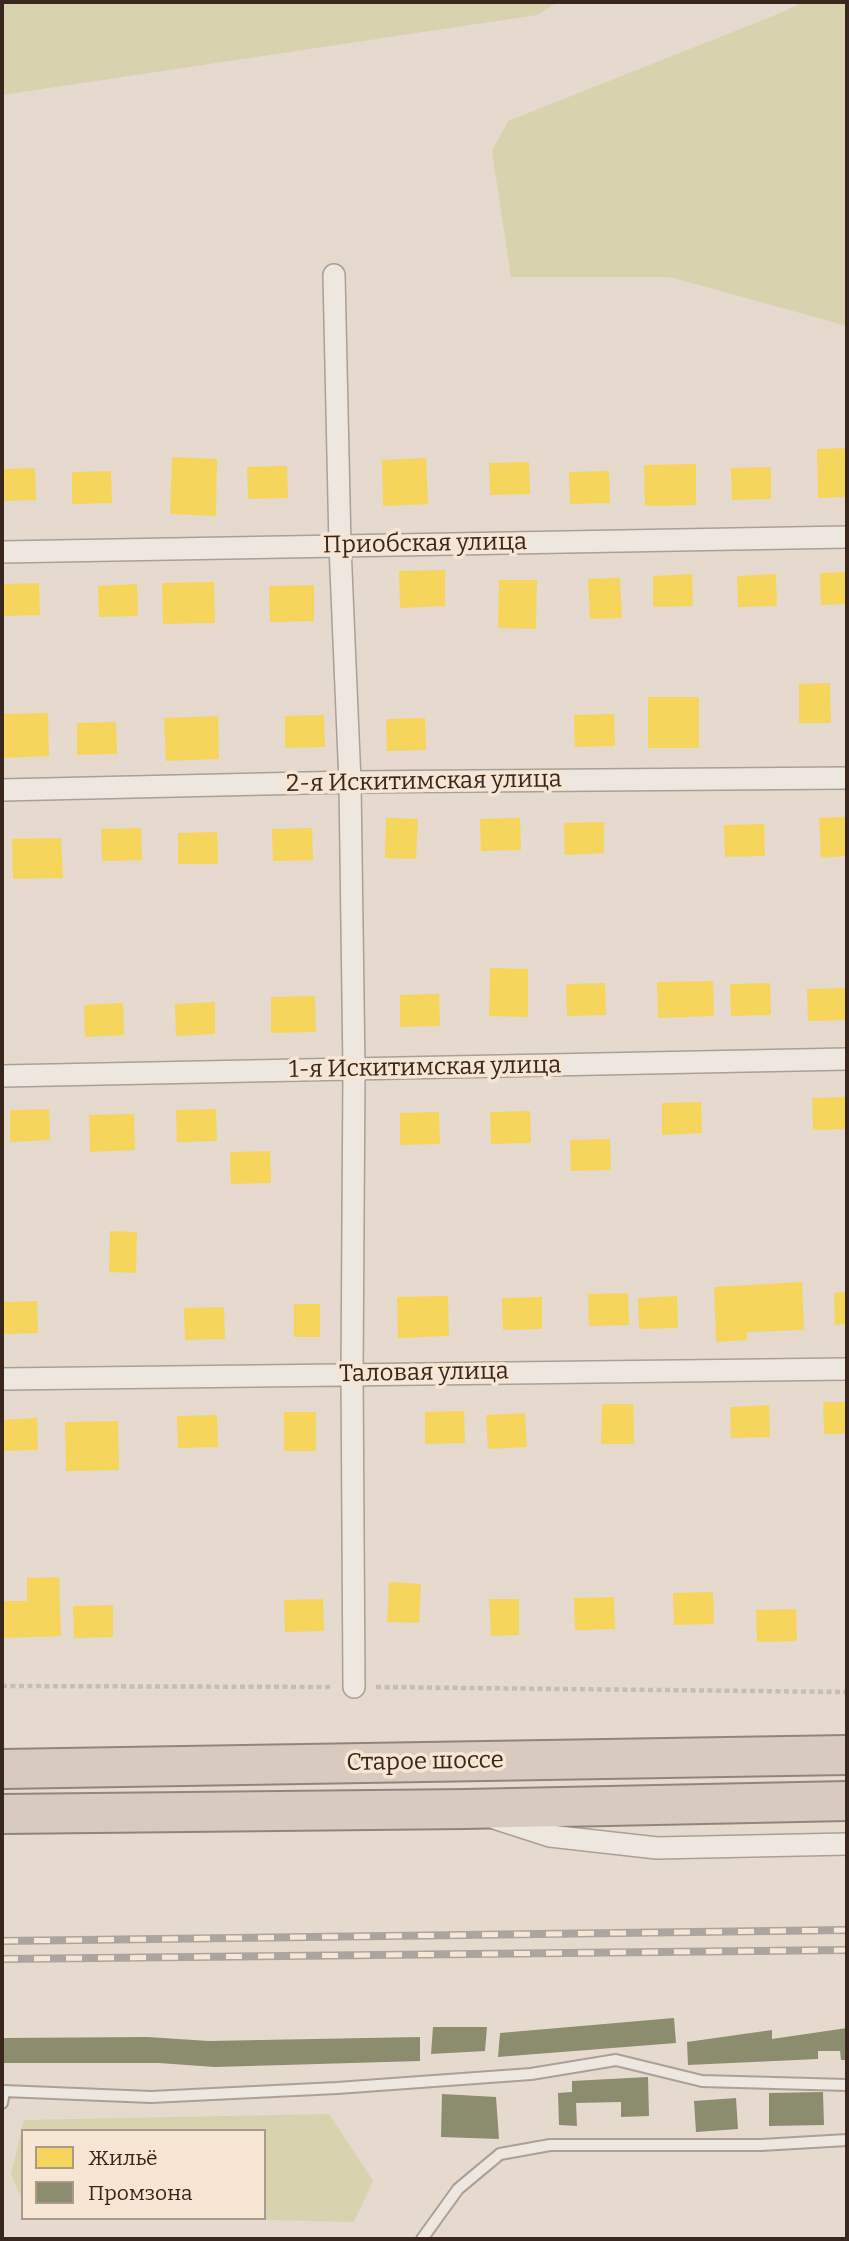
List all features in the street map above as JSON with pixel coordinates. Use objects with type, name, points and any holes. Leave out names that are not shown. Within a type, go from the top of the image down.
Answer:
[{"type":"highway","name":"Старое шоссе","points":[[2,1769],[847,1755]]},
{"type":"highway","name":"Старое шоссе","points":[[2,1814],[466,1809],[847,1801]]},
{"type":"street","points":[[334,275],[340,546],[350,782],[354,1070],[354,1687]]},
{"type":"street","name":"Приобская улица","points":[[2,552],[847,537]]},
{"type":"street","name":"2-я Искитимская улица","points":[[2,790],[350,782],[847,778]]},
{"type":"street","name":"1-я Искитимская улица","points":[[2,1076],[847,1059]]},
{"type":"street","name":"Таловая улица","points":[[2,1379],[847,1369]]},
{"type":"street","points":[[466,1809],[550,1836],[657,1848],[847,1844]]},
{"type":"lane","points":[[2,2095],[151,2096],[337,2088],[531,2074],[617,2060],[702,2081],[847,2085]]},
{"type":"lane","points":[[422,2239],[457,2189],[500,2154],[550,2144],[761,2145],[847,2140]]},
{"type":"path","points":[[2,1686],[847,1692]]},
{"type":"shaded area","points":[[2,2],[558,2],[537,15],[2,95]]},
{"type":"shaded area","points":[[803,2],[847,2],[847,326],[670,277],[511,277],[492,151],[508,121]]},
{"type":"shaded area","points":[[329,2114],[373,2181],[354,2222],[266,2220],[266,2129],[22,2129],[24,2120]]},
{"type":"shaded area","points":[[21,2132],[21,2197],[11,2174]]},
{"type":"building: Жильё","points":[[847,448],[847,497],[818,498],[817,449]]},
{"type":"building: Жильё","points":[[172,457],[217,459],[216,516],[170,514]]},
{"type":"building: Жильё","points":[[426,458],[428,504],[383,506],[382,460]]},
{"type":"building: Жильё","points":[[529,462],[530,494],[490,495],[489,463]]},
{"type":"building: Жильё","points":[[696,464],[696,505],[645,506],[644,465]]},
{"type":"building: Жильё","points":[[287,466],[288,498],[248,499],[247,467]]},
{"type":"building: Жильё","points":[[771,467],[771,499],[732,500],[731,468]]},
{"type":"building: Жильё","points":[[35,468],[36,500],[2,501],[2,469]]},
{"type":"building: Жильё","points":[[111,471],[112,503],[72,504],[72,472]]},
{"type":"building: Жильё","points":[[609,471],[610,503],[570,504],[569,472]]},
{"type":"building: Жильё","points":[[445,570],[445,606],[400,608],[399,571]]},
{"type":"building: Жильё","points":[[847,572],[847,604],[821,605],[820,573]]},
{"type":"building: Жильё","points":[[692,574],[693,606],[653,607],[653,576]]},
{"type":"building: Жильё","points":[[776,574],[777,606],[738,607],[737,576]]},
{"type":"building: Жильё","points":[[620,578],[622,618],[590,619],[588,579]]},
{"type":"building: Жильё","points":[[499,580],[537,580],[536,629],[498,628]]},
{"type":"building: Жильё","points":[[214,582],[215,623],[163,624],[162,583]]},
{"type":"building: Жильё","points":[[39,583],[40,615],[2,616],[2,584]]},
{"type":"building: Жильё","points":[[137,584],[138,616],[99,617],[98,586]]},
{"type":"building: Жильё","points":[[314,585],[314,621],[270,622],[269,586]]},
{"type":"building: Жильё","points":[[830,683],[831,723],[799,723],[799,684]]},
{"type":"building: Жильё","points":[[648,697],[699,697],[699,748],[648,748]]},
{"type":"building: Жильё","points":[[48,713],[49,756],[2,758],[2,714]]},
{"type":"building: Жильё","points":[[614,714],[615,746],[575,747],[574,715]]},
{"type":"building: Жильё","points":[[324,715],[325,747],[285,748],[285,716]]},
{"type":"building: Жильё","points":[[218,716],[219,759],[166,761],[164,718]]},
{"type":"building: Жильё","points":[[425,718],[426,750],[387,751],[386,719]]},
{"type":"building: Жильё","points":[[116,722],[117,754],[77,755],[77,723]]},
{"type":"building: Жильё","points":[[847,817],[847,856],[821,858],[819,818]]},
{"type":"building: Жильё","points":[[386,818],[418,819],[416,859],[385,858]]},
{"type":"building: Жильё","points":[[520,818],[521,850],[481,851],[480,819]]},
{"type":"building: Жильё","points":[[604,822],[604,853],[565,855],[564,823]]},
{"type":"building: Жильё","points":[[764,824],[765,856],[725,857],[724,825]]},
{"type":"building: Жильё","points":[[141,828],[142,860],[102,861],[101,829]]},
{"type":"building: Жильё","points":[[312,828],[313,860],[273,861],[272,829]]},
{"type":"building: Жильё","points":[[217,832],[218,864],[178,864],[178,833]]},
{"type":"building: Жильё","points":[[61,838],[63,878],[13,879],[12,839]]},
{"type":"building: Жильё","points":[[490,968],[528,969],[528,1017],[489,1016]]},
{"type":"building: Жильё","points":[[713,981],[714,1016],[658,1018],[657,982]]},
{"type":"building: Жильё","points":[[605,983],[606,1015],[567,1016],[566,984]]},
{"type":"building: Жильё","points":[[770,983],[771,1015],[731,1016],[730,984]]},
{"type":"building: Жильё","points":[[847,988],[847,1020],[808,1021],[807,989]]},
{"type":"building: Жильё","points":[[439,994],[440,1026],[400,1027],[400,995]]},
{"type":"building: Жильё","points":[[315,996],[316,1032],[271,1033],[271,997]]},
{"type":"building: Жильё","points":[[215,1002],[215,1034],[176,1036],[175,1004]]},
{"type":"building: Жильё","points":[[123,1003],[124,1035],[85,1037],[84,1005]]},
{"type":"building: Жильё","points":[[847,1097],[847,1129],[813,1130],[812,1098]]},
{"type":"building: Жильё","points":[[701,1102],[702,1133],[662,1135],[662,1103]]},
{"type":"building: Жильё","points":[[49,1109],[50,1140],[10,1142],[10,1110]]},
{"type":"building: Жильё","points":[[216,1109],[217,1141],[177,1142],[176,1110]]},
{"type":"building: Жильё","points":[[530,1111],[531,1143],[491,1144],[490,1112]]},
{"type":"building: Жильё","points":[[439,1112],[440,1144],[400,1145],[400,1113]]},
{"type":"building: Жильё","points":[[134,1114],[135,1150],[90,1152],[89,1115]]},
{"type":"building: Жильё","points":[[610,1139],[611,1170],[571,1171],[570,1140]]},
{"type":"building: Жильё","points":[[270,1151],[271,1183],[231,1184],[230,1152]]},
{"type":"building: Жильё","points":[[110,1231],[137,1232],[136,1273],[109,1272]]},
{"type":"building: Жильё","points":[[802,1282],[804,1330],[747,1332],[747,1340],[716,1342],[714,1287]]},
{"type":"building: Жильё","points":[[847,1292],[847,1324],[835,1325],[834,1293]]},
{"type":"building: Жильё","points":[[628,1293],[629,1325],[589,1326],[588,1294]]},
{"type":"building: Жильё","points":[[448,1296],[449,1336],[398,1338],[397,1297]]},
{"type":"building: Жильё","points":[[677,1296],[678,1328],[639,1329],[638,1298]]},
{"type":"building: Жильё","points":[[542,1297],[542,1329],[503,1330],[502,1298]]},
{"type":"building: Жильё","points":[[37,1301],[38,1333],[2,1334],[2,1302]]},
{"type":"building: Жильё","points":[[294,1304],[320,1304],[320,1337],[294,1337]]},
{"type":"building: Жильё","points":[[224,1307],[225,1339],[185,1340],[184,1308]]},
{"type":"building: Жильё","points":[[823,1402],[847,1402],[847,1434],[824,1434]]},
{"type":"building: Жильё","points":[[602,1404],[633,1404],[634,1444],[601,1444]]},
{"type":"building: Жильё","points":[[769,1405],[770,1437],[731,1438],[730,1407]]},
{"type":"building: Жильё","points":[[464,1411],[465,1443],[425,1444],[425,1412]]},
{"type":"building: Жильё","points":[[284,1412],[316,1412],[316,1451],[284,1451]]},
{"type":"building: Жильё","points":[[525,1413],[527,1447],[488,1449],[486,1415]]},
{"type":"building: Жильё","points":[[217,1415],[218,1447],[178,1448],[177,1416]]},
{"type":"building: Жильё","points":[[37,1418],[38,1450],[2,1451],[2,1420]]},
{"type":"building: Жильё","points":[[118,1421],[119,1470],[66,1471],[65,1422]]},
{"type":"building: Жильё","points":[[59,1577],[61,1636],[2,1638],[2,1601],[27,1601],[27,1578]]},
{"type":"building: Жильё","points":[[389,1582],[421,1584],[419,1623],[387,1622]]},
{"type":"building: Жильё","points":[[713,1592],[714,1624],[674,1625],[673,1593]]},
{"type":"building: Жильё","points":[[614,1597],[615,1629],[575,1630],[574,1598]]},
{"type":"building: Жильё","points":[[323,1599],[324,1631],[285,1632],[284,1600]]},
{"type":"building: Жильё","points":[[489,1599],[519,1599],[519,1635],[491,1636]]},
{"type":"building: Жильё","points":[[113,1605],[113,1637],[74,1638],[73,1606]]},
{"type":"building: Жильё","points":[[796,1609],[797,1641],[757,1642],[756,1610]]},
{"type":"building: Промзона","points":[[674,2018],[676,2043],[498,2057],[500,2033]]},
{"type":"building: Промзона","points":[[433,2027],[487,2027],[485,2051],[431,2054]]},
{"type":"building: Промзона","points":[[847,2028],[847,2060],[841,2060],[840,2051],[818,2051],[818,2059],[688,2065],[687,2042],[772,2030],[772,2039]]},
{"type":"building: Промзона","points":[[147,2037],[209,2041],[420,2037],[420,2061],[215,2067],[159,2063],[2,2063],[2,2038]]},
{"type":"building: Промзона","points":[[648,2077],[649,2116],[621,2117],[621,2102],[576,2103],[577,2126],[559,2125],[558,2093],[572,2092],[572,2081]]},
{"type":"building: Промзона","points":[[823,2092],[824,2125],[769,2126],[769,2093]]},
{"type":"building: Промзона","points":[[442,2094],[496,2097],[499,2139],[441,2137]]},
{"type":"building: Промзона","points":[[736,2098],[738,2129],[696,2132],[694,2101]]},
{"type":"railway","points":[[2,1941],[847,1930]]},
{"type":"railway","points":[[2,1959],[847,1950]]}]
